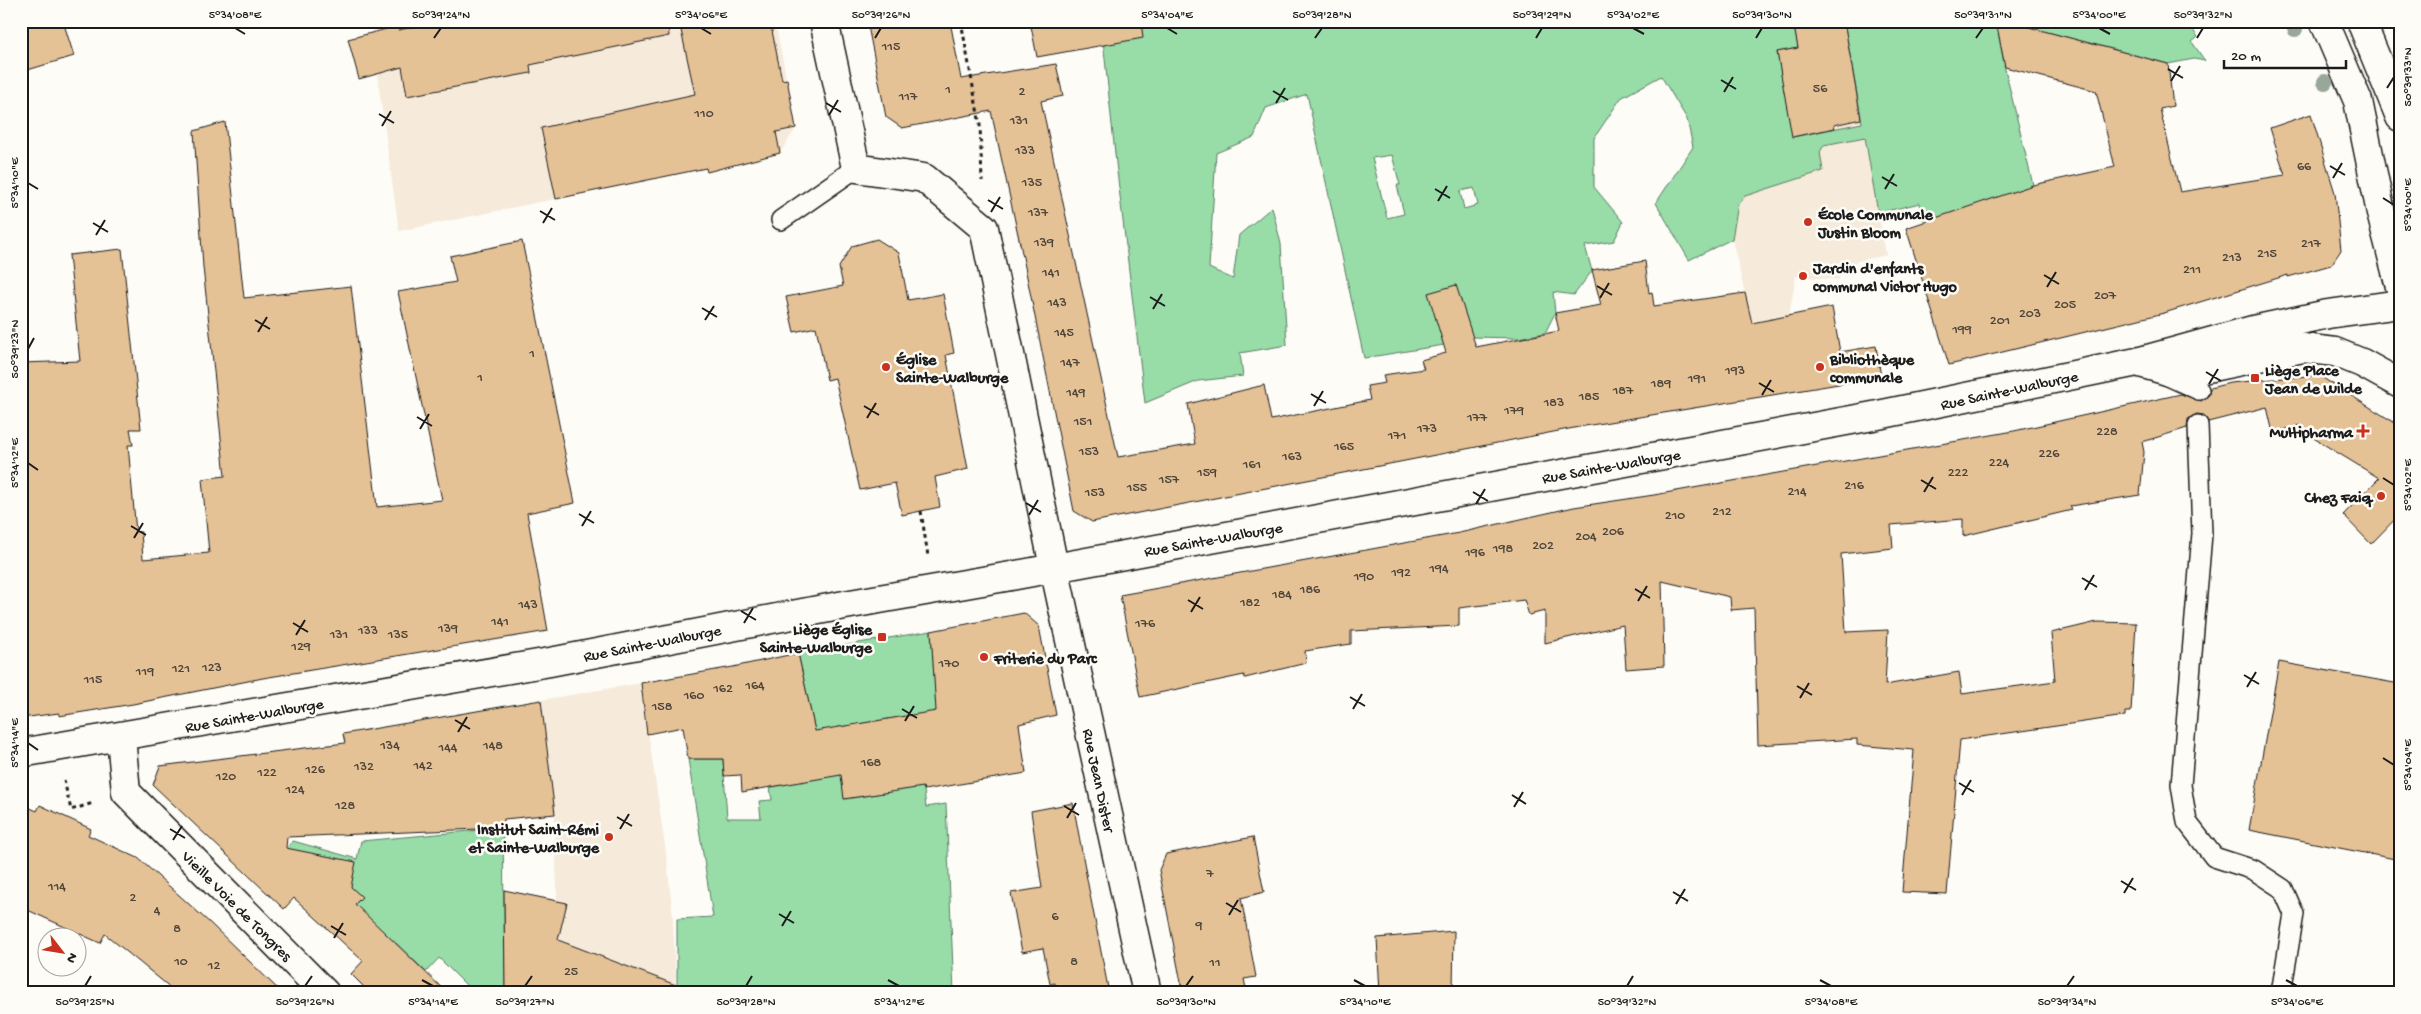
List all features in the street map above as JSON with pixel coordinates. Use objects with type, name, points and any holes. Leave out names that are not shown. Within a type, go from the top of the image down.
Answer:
[{"type":"street","points":[[824,21],[856,168],[924,178],[984,228]]},
{"type":"street","points":[[2324,21],[2358,101],[2381,213],[2400,286]]},
{"type":"street","points":[[2361,21],[2400,117]]},
{"type":"street","name":"Rue Jean Dister","points":[[984,228],[1054,567],[1147,993]]},
{"type":"street","name":"Rue Sainte-Walburge","points":[[21,753],[550,662],[839,606],[1873,416],[2137,362],[2253,330],[2351,310],[2400,304]]},
{"type":"street","points":[[2137,362],[2178,374],[2303,348],[2335,352],[2362,362],[2400,384]]},
{"type":"street","points":[[121,737],[126,792]]},
{"type":"street","name":"Vieille Voie de Tongres","points":[[126,792],[325,993]]},
{"type":"lane","points":[[781,220],[856,168]]},
{"type":"lane","points":[[2137,362],[2199,390]]},
{"type":"lane","points":[[2198,425],[2202,534],[2181,785],[2187,822],[2214,857],[2254,870],[2283,889],[2294,914],[2281,993]]},
{"type":"path","points":[[961,21],[980,125],[984,228]]},
{"type":"path","points":[[921,511],[924,542]]},
{"type":"path","points":[[55,747],[71,810],[126,792]]},
{"type":"shaded area","points":[[396,21],[775,21],[796,128],[780,153],[753,158],[753,161],[707,172],[706,168],[399,231],[377,74],[359,79],[347,39],[397,26]]},
{"type":"shaded area","name":"École Communale Justin Bloom","points":[[1648,21],[1844,21],[1886,255],[1841,265],[1839,280],[1796,276],[1789,316],[1755,335],[1732,239],[1738,204],[1693,147],[1687,119],[1662,76],[1621,98]]},
{"type":"shaded area","name":"Institut Saint-Rémi et Sainte-Walburge","points":[[641,683],[667,860],[673,919],[676,993],[505,993],[504,890],[557,900],[555,814],[541,700]]},
{"type":"green space","points":[[1101,21],[1793,21],[1798,48],[1777,52],[1793,137],[1862,123],[1844,21],[1996,21],[2005,69],[2033,185],[1939,253],[1924,221],[1920,203],[1878,213],[1865,137],[1824,145],[1820,152],[1823,171],[1745,196],[1738,204],[1732,239],[1689,260],[1656,203],[1693,147],[1687,119],[1661,76],[1621,98],[1594,138],[1594,187],[1623,222],[1614,241],[1585,246],[1592,271],[1574,295],[1553,292],[1555,313],[1545,333],[1519,338],[1472,337],[1444,345],[1364,358],[1307,94],[1266,108],[1254,137],[1216,153],[1209,268],[1233,279],[1239,235],[1272,207],[1281,244],[1287,345],[1240,353],[1243,376],[1198,381],[1145,403]],"holes":[[[1392,155],[1400,185],[1397,185],[1404,214],[1387,218],[1372,158]],[[1474,188],[1478,205],[1464,209],[1460,191]]]},
{"type":"green space","points":[[2006,21],[2186,21],[2198,37],[2192,42],[2205,61],[2194,59],[2168,64]]},
{"type":"green space","points":[[931,631],[938,716],[896,718],[834,728],[845,799],[907,789],[922,774],[926,807],[946,804],[954,993],[677,993],[677,919],[713,917],[688,759],[723,759],[727,818],[761,818],[759,801],[772,800],[770,787],[783,785],[781,776],[815,731],[798,653]]},
{"type":"green space","points":[[503,828],[505,993],[474,993],[439,958],[426,972],[396,943],[379,961],[340,920],[362,897],[348,885],[286,849],[293,841],[357,859],[361,841]]},
{"type":"building","points":[[21,21],[63,21],[74,56],[21,72]]},
{"type":"building","points":[[447,21],[668,21],[669,36],[530,65],[531,73],[407,96],[402,67],[359,79],[348,39],[398,26],[398,30]]},
{"type":"building","points":[[679,21],[770,21],[782,80],[787,79],[796,128],[776,132],[780,153],[707,172],[706,168],[556,199],[541,128],[695,94]]},
{"type":"building","points":[[867,21],[950,21],[961,79],[1056,64],[1063,96],[1041,101],[1118,457],[1195,444],[1188,404],[1264,385],[1271,420],[1370,400],[1367,386],[1385,383],[1383,375],[1424,369],[1421,360],[1446,353],[1428,293],[1456,285],[1476,347],[1559,331],[1555,313],[1601,305],[1592,270],[1645,261],[1649,293],[1652,292],[1654,306],[1745,293],[1752,323],[1832,307],[1840,352],[1876,346],[1881,377],[1579,427],[1092,522],[1074,511],[1024,262],[991,111],[902,128],[886,117]]},
{"type":"building","points":[[1030,21],[1141,21],[1143,38],[1037,57]]},
{"type":"building","points":[[1793,21],[1844,21],[1861,119],[1834,125],[1835,128],[1792,137],[1777,52],[1798,48]]},
{"type":"building","points":[[1996,21],[2006,21],[2168,64],[2173,106],[2160,109],[2180,192],[2285,175],[2270,128],[2311,114],[2335,193],[2341,250],[2331,265],[2288,277],[2288,275],[2164,313],[1949,365],[1906,228],[2033,185],[2115,167],[2096,91],[2005,67]]},
{"type":"building","points":[[225,122],[244,298],[351,286],[377,507],[442,500],[398,292],[456,282],[450,256],[522,241],[575,503],[527,513],[548,631],[263,678],[133,704],[59,716],[59,713],[21,718],[21,363],[80,361],[69,255],[122,249],[141,429],[130,429],[133,445],[128,445],[136,532],[141,532],[143,559],[209,553],[202,479],[225,476],[203,267],[194,131]]},
{"type":"building","name":"Église Sainte-Walburge","points":[[877,239],[899,253],[908,300],[943,294],[954,353],[946,355],[968,469],[935,477],[940,507],[902,515],[895,483],[860,490],[835,378],[827,380],[816,327],[794,332],[786,297],[843,286],[839,267],[852,246]]},
{"type":"building","points":[[2318,375],[2400,426],[2400,514],[2371,544],[2343,515],[2379,478],[2302,431],[2300,425],[2273,433],[2267,407],[2208,422],[2204,415],[2197,414],[2188,419],[2187,428],[2142,442],[2144,452],[2140,495],[2070,506],[2072,510],[1963,536],[1963,519],[1891,525],[1893,548],[1841,554],[1846,632],[1888,630],[1885,685],[1959,672],[1962,694],[2055,681],[2051,633],[2097,622],[2136,623],[2131,712],[2125,712],[2125,716],[1960,740],[1947,894],[1902,892],[1914,750],[1857,745],[1857,739],[1758,745],[1754,608],[1731,610],[1730,597],[1662,581],[1664,666],[1626,669],[1623,625],[1545,643],[1545,611],[1529,615],[1524,600],[1459,608],[1459,626],[1351,631],[1351,644],[1305,651],[1306,663],[1245,678],[1244,675],[1140,697],[1120,595],[1459,533],[1574,507],[1654,495],[2014,431],[2181,394],[2201,401],[2209,395],[2210,388],[2230,383]]},
{"type":"building","points":[[1024,613],[1039,626],[1056,715],[1019,724],[1026,773],[924,790],[923,787],[844,799],[841,775],[742,792],[741,775],[724,776],[723,759],[688,759],[683,727],[647,734],[641,683],[733,667],[798,653],[815,731],[936,711],[931,631]]},
{"type":"building","points":[[2279,662],[2400,684],[2400,860],[2249,830]]},
{"type":"building","points":[[541,700],[555,814],[504,819],[503,828],[287,837],[286,848],[356,862],[351,887],[362,897],[355,904],[447,993],[370,993],[351,974],[363,961],[294,898],[284,909],[153,785],[160,766],[345,743],[343,734]]},
{"type":"building","points":[[1073,803],[1109,993],[1057,993],[1055,983],[1050,984],[1043,948],[1022,952],[1011,893],[1042,888],[1031,811]]},
{"type":"building","points":[[21,804],[37,811],[40,805],[91,829],[88,835],[138,858],[211,924],[282,993],[177,993],[105,934],[100,943],[88,938],[88,926],[63,926],[21,907]]},
{"type":"building","points":[[1253,837],[1264,892],[1241,898],[1256,977],[1244,979],[1247,993],[1183,993],[1159,870],[1166,854]]},
{"type":"building","points":[[504,890],[567,903],[558,940],[689,990],[688,993],[505,993]]},
{"type":"building","points":[[1454,931],[1453,989],[1428,993],[1380,993],[1377,938]]},
{"type":"place","name":"École Communale Justin Bloom","points":[[1808,222]]},
{"type":"place","name":"Jardin d'enfants communal Victor Hugo","points":[[1803,276]]},
{"type":"place","name":"Église Sainte-Walburge","points":[[886,367]]},
{"type":"place","name":"Bibliothèque communale","points":[[1820,367]]},
{"type":"place","name":"Liège Place Jean de Wilde","points":[[2255,378]]},
{"type":"place","name":"Multipharma","points":[[2363,431]]},
{"type":"place","name":"Chez Faiq","points":[[2381,496]]},
{"type":"place","name":"Liège Église Sainte-Walburge","points":[[882,637]]},
{"type":"place","name":"Friterie du Parc","points":[[984,657]]},
{"type":"place","name":"Institut Saint-Rémi et Sainte-Walburge","points":[[609,837]]}]
